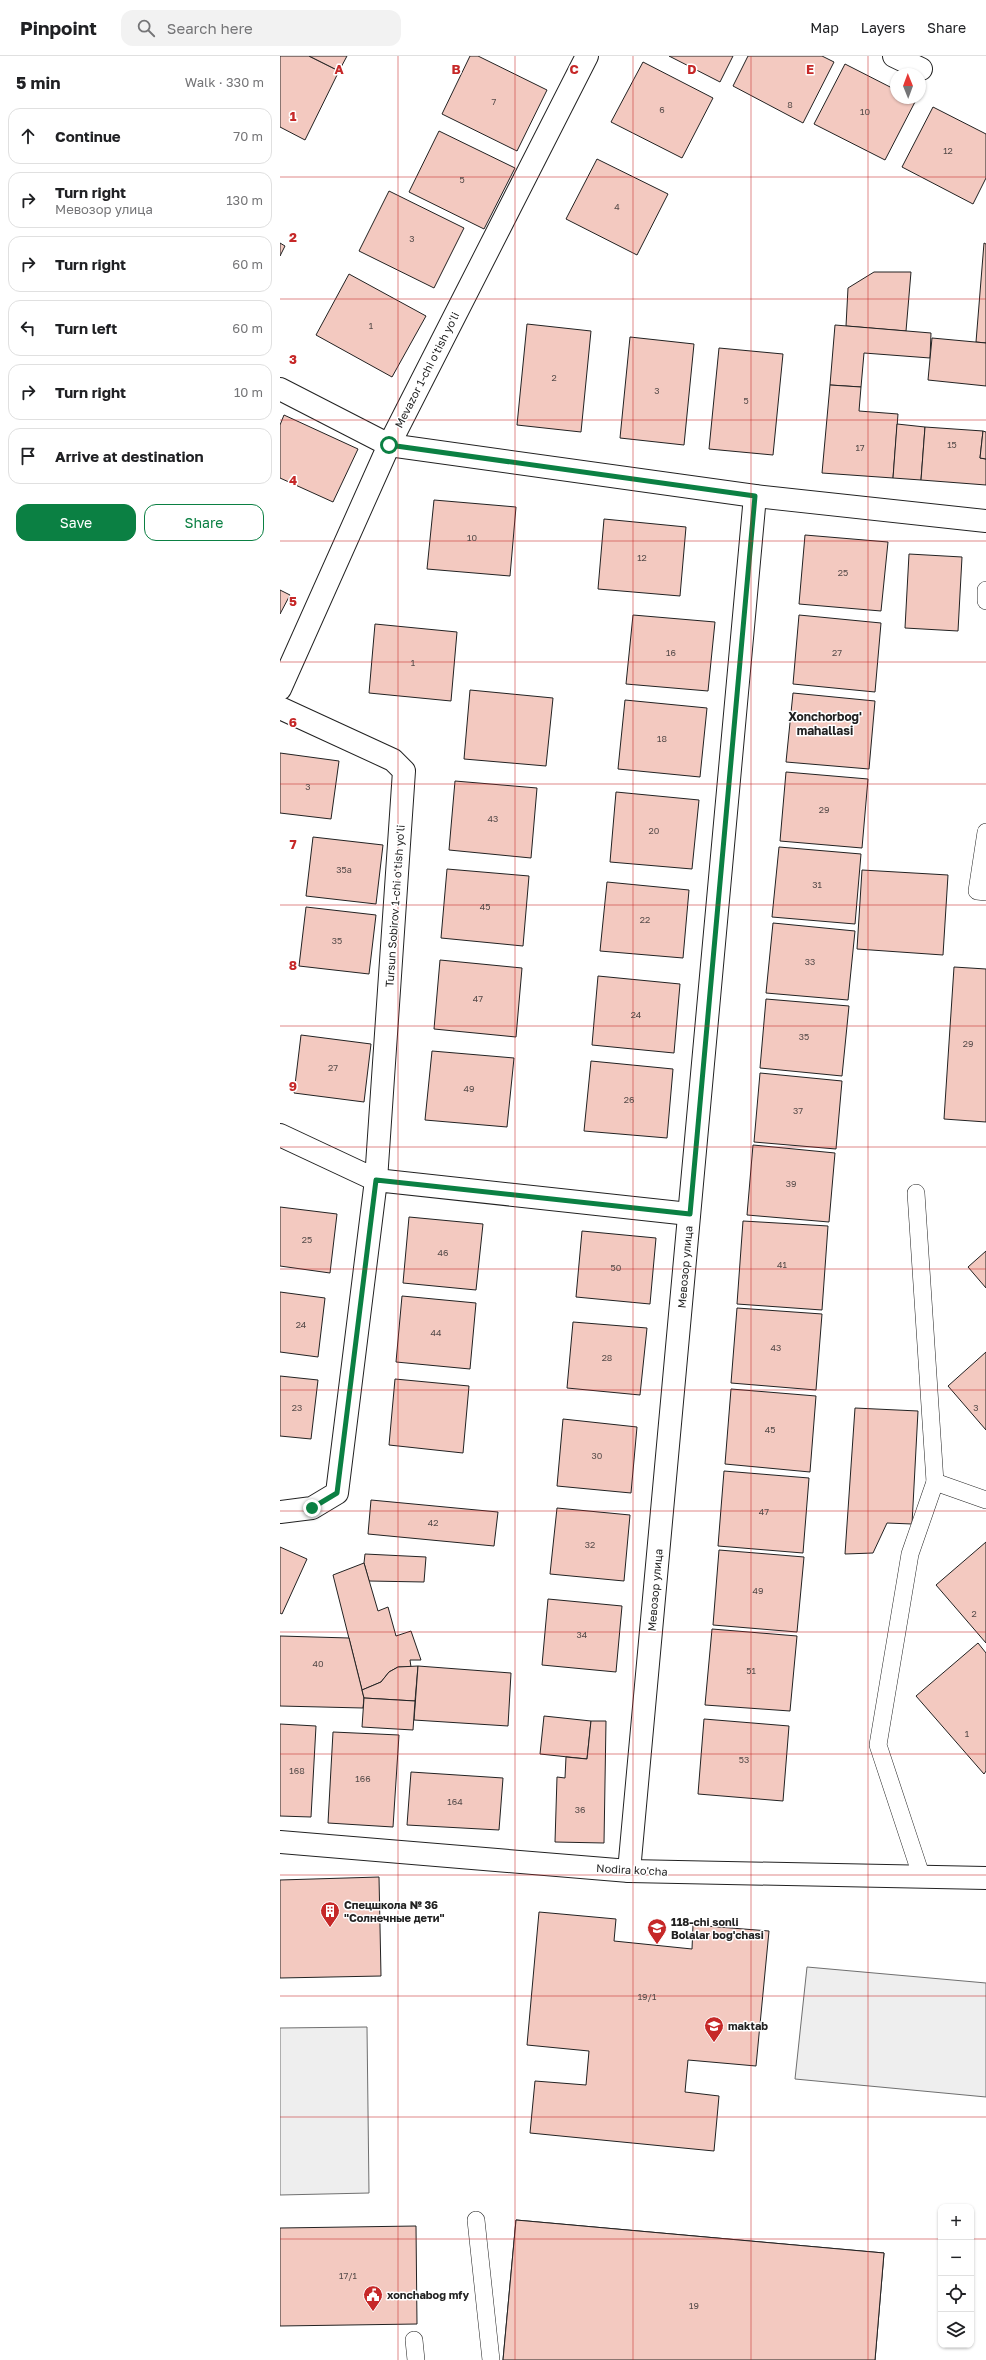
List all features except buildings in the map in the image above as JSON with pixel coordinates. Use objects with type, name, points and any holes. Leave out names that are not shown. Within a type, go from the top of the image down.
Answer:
[{"type":"street","name":"Mevazor 1-chi o'tish yo'li","points":[[280,689],[389,445],[587,56]]},
{"type":"street","points":[[894,56],[919,68]]},
{"type":"street","points":[[280,389],[389,445],[755,496],[986,521]]},
{"type":"street","name":"Мевозор улица","points":[[629,1871],[755,496]]},
{"type":"street","name":"Tursun Sobirov 1-chi o'tish yo'li","points":[[280,708],[393,760],[404,771],[376,1180],[337,1493],[312,1508],[280,1512]]},
{"type":"street","points":[[280,1135],[376,1180],[690,1214]]},
{"type":"street","name":"Nodira ko'cha","points":[[280,1842],[629,1871],[922,1878],[986,1878]]},
{"type":"lane","points":[[986,590],[986,601]]},
{"type":"lane","points":[[986,832],[977,891],[986,892]]},
{"type":"lane","points":[[916,1193],[935,1482],[910,1554],[878,1745],[922,1878]]},
{"type":"lane","points":[[935,1482],[986,1500]]},
{"type":"lane","points":[[476,2220],[491,2360]]},
{"type":"lane","points":[[414,2340],[416,2360]]},
{"type":"shaded area","points":[[807,1967],[986,1983],[986,2097],[795,2079]]},
{"type":"shaded area","points":[[367,2027],[369,2193],[280,2195],[280,2028]]},
{"type":"place","name":"Спецшкола № 36 \"Солнечные дети\"","points":[[330,1928]]},
{"type":"place","name":"118-chi sonli Bolalar bog'chasi","points":[[657,1945]]},
{"type":"place","name":"maktab","points":[[714,2043]]},
{"type":"place","name":"xonchabog mfy","points":[[373,2312]]},
{"type":"district","name":"Xonchorbog' mahallasi","points":[[825,724]]},
{"type":"route","points":[[312,1508],[337,1493],[376,1180],[690,1214],[755,496],[389,445]]}]
